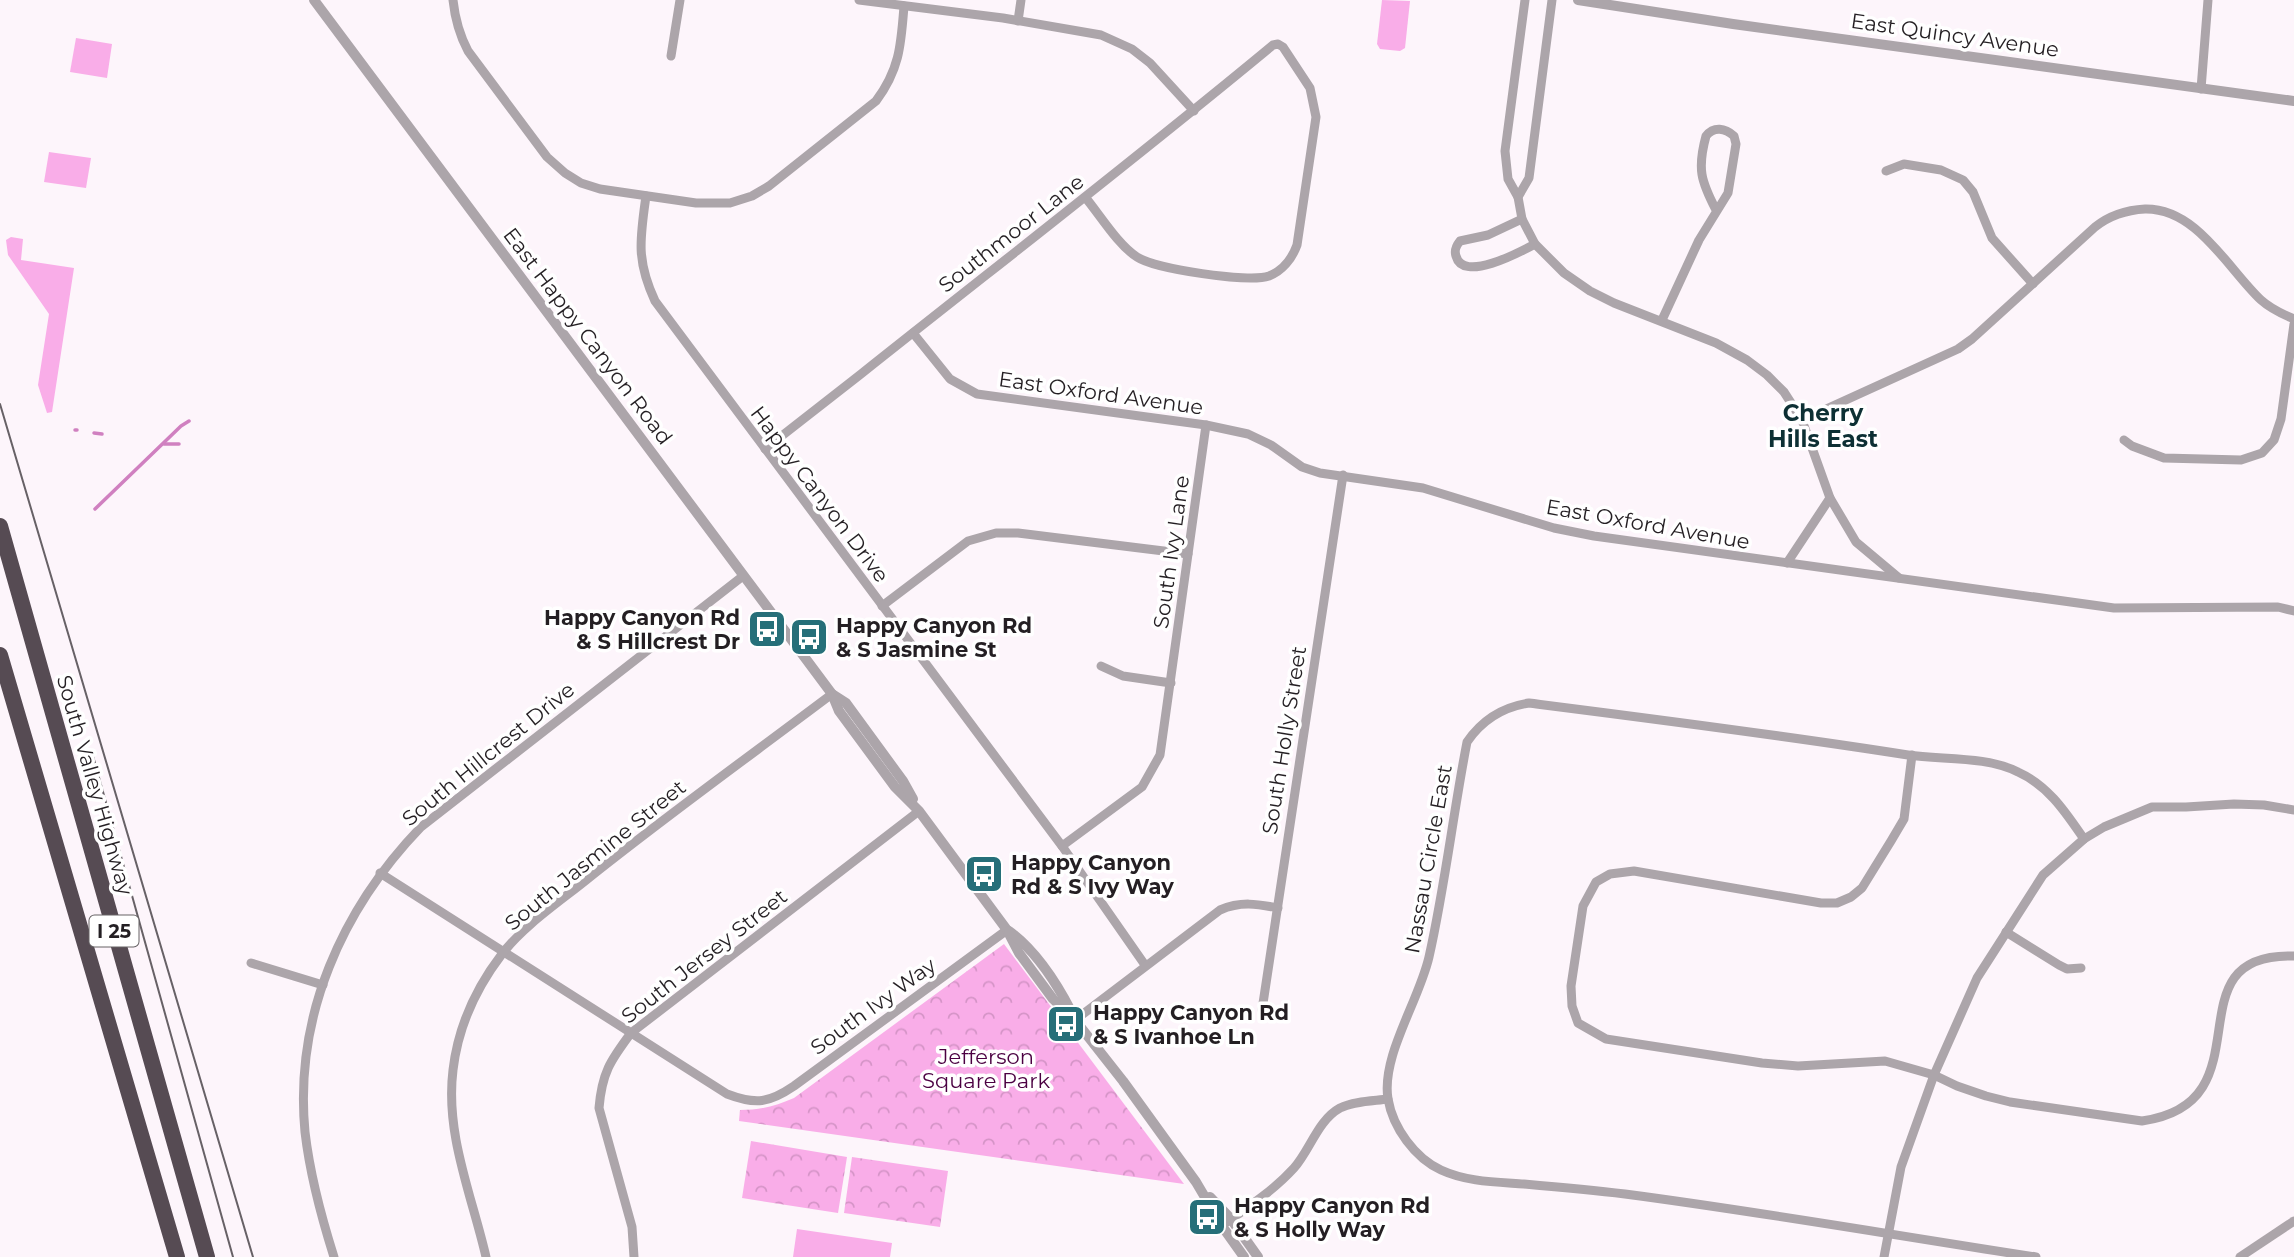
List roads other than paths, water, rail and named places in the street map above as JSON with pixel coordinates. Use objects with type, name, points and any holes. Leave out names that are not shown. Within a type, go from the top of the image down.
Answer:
[{"type":"highway","name":"South Valley Highway","points":[[0,526],[207,1257]]},
{"type":"highway","name":"I 25","points":[[0,655],[177,1257]]},
{"type":"street","name":"East Happy Canyon Road","points":[[314,0],[832,694],[846,704],[904,781],[919,811],[1007,930],[1023,942],[1035,957],[1061,992],[1075,1020],[1226,1222],[1258,1257]]},
{"type":"street","points":[[453,0],[455,19],[468,51],[547,157],[565,173],[592,187],[696,203],[730,203],[752,196],[769,186],[876,101],[896,67],[901,46],[904,6]]},
{"type":"street","points":[[671,55],[680,0]]},
{"type":"street","points":[[859,0],[1018,21],[1088,32],[1112,39],[1132,49],[1150,63],[1194,111]]},
{"type":"street","points":[[1018,21],[1021,0]]},
{"type":"street","points":[[1525,0],[1505,151],[1508,179],[1518,197],[1522,219],[1535,244],[1564,273],[1590,291],[1716,343],[1767,375],[1783,392],[1802,420],[1830,498],[1856,542],[1901,579]]},
{"type":"street","points":[[1518,197],[1529,178],[1552,0]]},
{"type":"street","name":"East Quincy Avenue","points":[[1578,0],[2294,101]]},
{"type":"street","points":[[2201,89],[2208,0]]},
{"type":"street","name":"Southmoor Lane","points":[[765,450],[1273,46],[1278,44],[1283,47],[1310,88],[1315,117],[1297,246],[1288,262],[1276,272],[1251,279],[1151,265],[1131,253],[1085,197]]},
{"type":"street","points":[[1662,320],[1694,249],[1728,193],[1735,144],[1734,136],[1723,129],[1715,129],[1706,136],[1701,167],[1704,187],[1716,210]]},
{"type":"street","points":[[1886,171],[1905,164],[1941,170],[1963,180],[1973,192],[1992,238],[2033,284]]},
{"type":"street","name":"Happy Canyon Drive","points":[[646,196],[640,247],[643,273],[652,294],[765,450],[1062,846],[1145,965]]},
{"type":"street","points":[[1802,420],[1958,349],[1986,328],[2104,220],[2127,211],[2152,209],[2178,216],[2190,224],[2262,302],[2294,321],[2281,419],[2274,440],[2262,453],[2241,460],[2164,458],[2140,450],[2124,440]]},
{"type":"street","points":[[1522,219],[1488,235],[1460,241],[1455,248],[1457,259],[1467,266],[1489,264],[1535,244]]},
{"type":"street","name":"East Oxford Avenue","points":[[913,333],[950,379],[977,394],[1206,425],[1261,439],[1301,467],[1320,473],[1423,488],[1554,528],[1594,536],[2114,608],[2278,607],[2294,611]]},
{"type":"street","name":"South Ivy Lane","points":[[1062,846],[1142,787],[1160,755],[1206,425]]},
{"type":"street","name":"South Holly Street","points":[[1262,1010],[1343,475]]},
{"type":"street","points":[[1787,563],[1830,498]]},
{"type":"street","points":[[881,606],[960,546],[996,533],[1018,533],[1188,554]]},
{"type":"street","name":"South Hillcrest Drive","points":[[334,1257],[314,1187],[304,1107],[304,1080],[312,1023],[335,949],[380,873],[421,827],[442,809],[743,576]]},
{"type":"street","points":[[1101,666],[1123,676],[1171,683]]},
{"type":"street","name":"South Jasmine Street","points":[[486,1257],[453,1126],[452,1084],[457,1045],[474,996],[503,951],[535,922],[633,843],[832,694]]},
{"type":"street","name":"Nassau Circle East","points":[[2035,1257],[1696,1204],[1453,1175],[1431,1164],[1409,1144],[1394,1117],[1388,1099],[1389,1069],[1428,959],[1467,742],[1473,733],[1496,713],[1511,706],[1529,703],[1994,764],[2033,779],[2054,798],[2084,839]]},
{"type":"street","points":[[1912,755],[1904,819],[1862,888],[1837,903],[1821,904],[1634,871],[1610,874],[1596,882],[1583,906],[1571,986],[1572,1006],[1578,1023],[1606,1039],[1762,1063],[1798,1066],[1885,1061],[2010,1102],[2142,1121],[2162,1118],[2186,1106],[2203,1089],[2214,1059],[2223,1002],[2235,977],[2258,960],[2294,956]]},
{"type":"street","points":[[1884,1257],[1901,1167],[1934,1075],[1976,978],[2043,874],[2084,839],[2104,827],[2152,807],[2234,804],[2294,810]]},
{"type":"street","name":"South Jersey Street","points":[[634,1257],[635,1246],[629,1214],[599,1108],[607,1068],[631,1033],[919,811]]},
{"type":"street","points":[[380,873],[631,1033]]},
{"type":"street","points":[[1075,1020],[1220,910],[1248,902],[1278,908]]},
{"type":"street","name":"South Ivy Way","points":[[631,1033],[727,1094],[756,1102],[777,1097],[1007,930]]},
{"type":"street","points":[[2006,932],[2067,969],[2081,968]]},
{"type":"street","points":[[251,963],[323,985]]},
{"type":"street","points":[[1226,1222],[1292,1170],[1308,1150],[1324,1122],[1339,1109],[1388,1099]]},
{"type":"street","name":"East Happy Canyon Road","points":[[1226,1222],[1244,1257]]},
{"type":"street","points":[[2240,1257],[2291,1223],[2294,1234]]},
{"type":"waterway","points":[[95,509],[189,421]]},
{"type":"waterway","points":[[94,433],[102,434]]},
{"type":"waterway","points":[[164,444],[179,444]]},
{"type":"tram line","points":[[0,404],[253,1257]]},
{"type":"tram line","points":[[93,756],[233,1257]]},
{"type":"place","name":"Happy Canyon Rd & S Hillcrest Dr","points":[[767,629]]},
{"type":"place","name":"Happy Canyon Rd & S Jasmine St","points":[[809,637]]},
{"type":"place","name":"Happy Canyon Rd & S Ivy Way","points":[[984,874]]},
{"type":"place","name":"Happy Canyon Rd & S Ivanhoe Ln","points":[[1066,1024]]},
{"type":"place","name":"Happy Canyon Rd & S Holly Way","points":[[1207,1217]]},
{"type":"district","name":"Cherry Hills East","points":[[1823,426]]},
{"type":"park label","name":"Jefferson Square Park","points":[[986,1068]]}]
